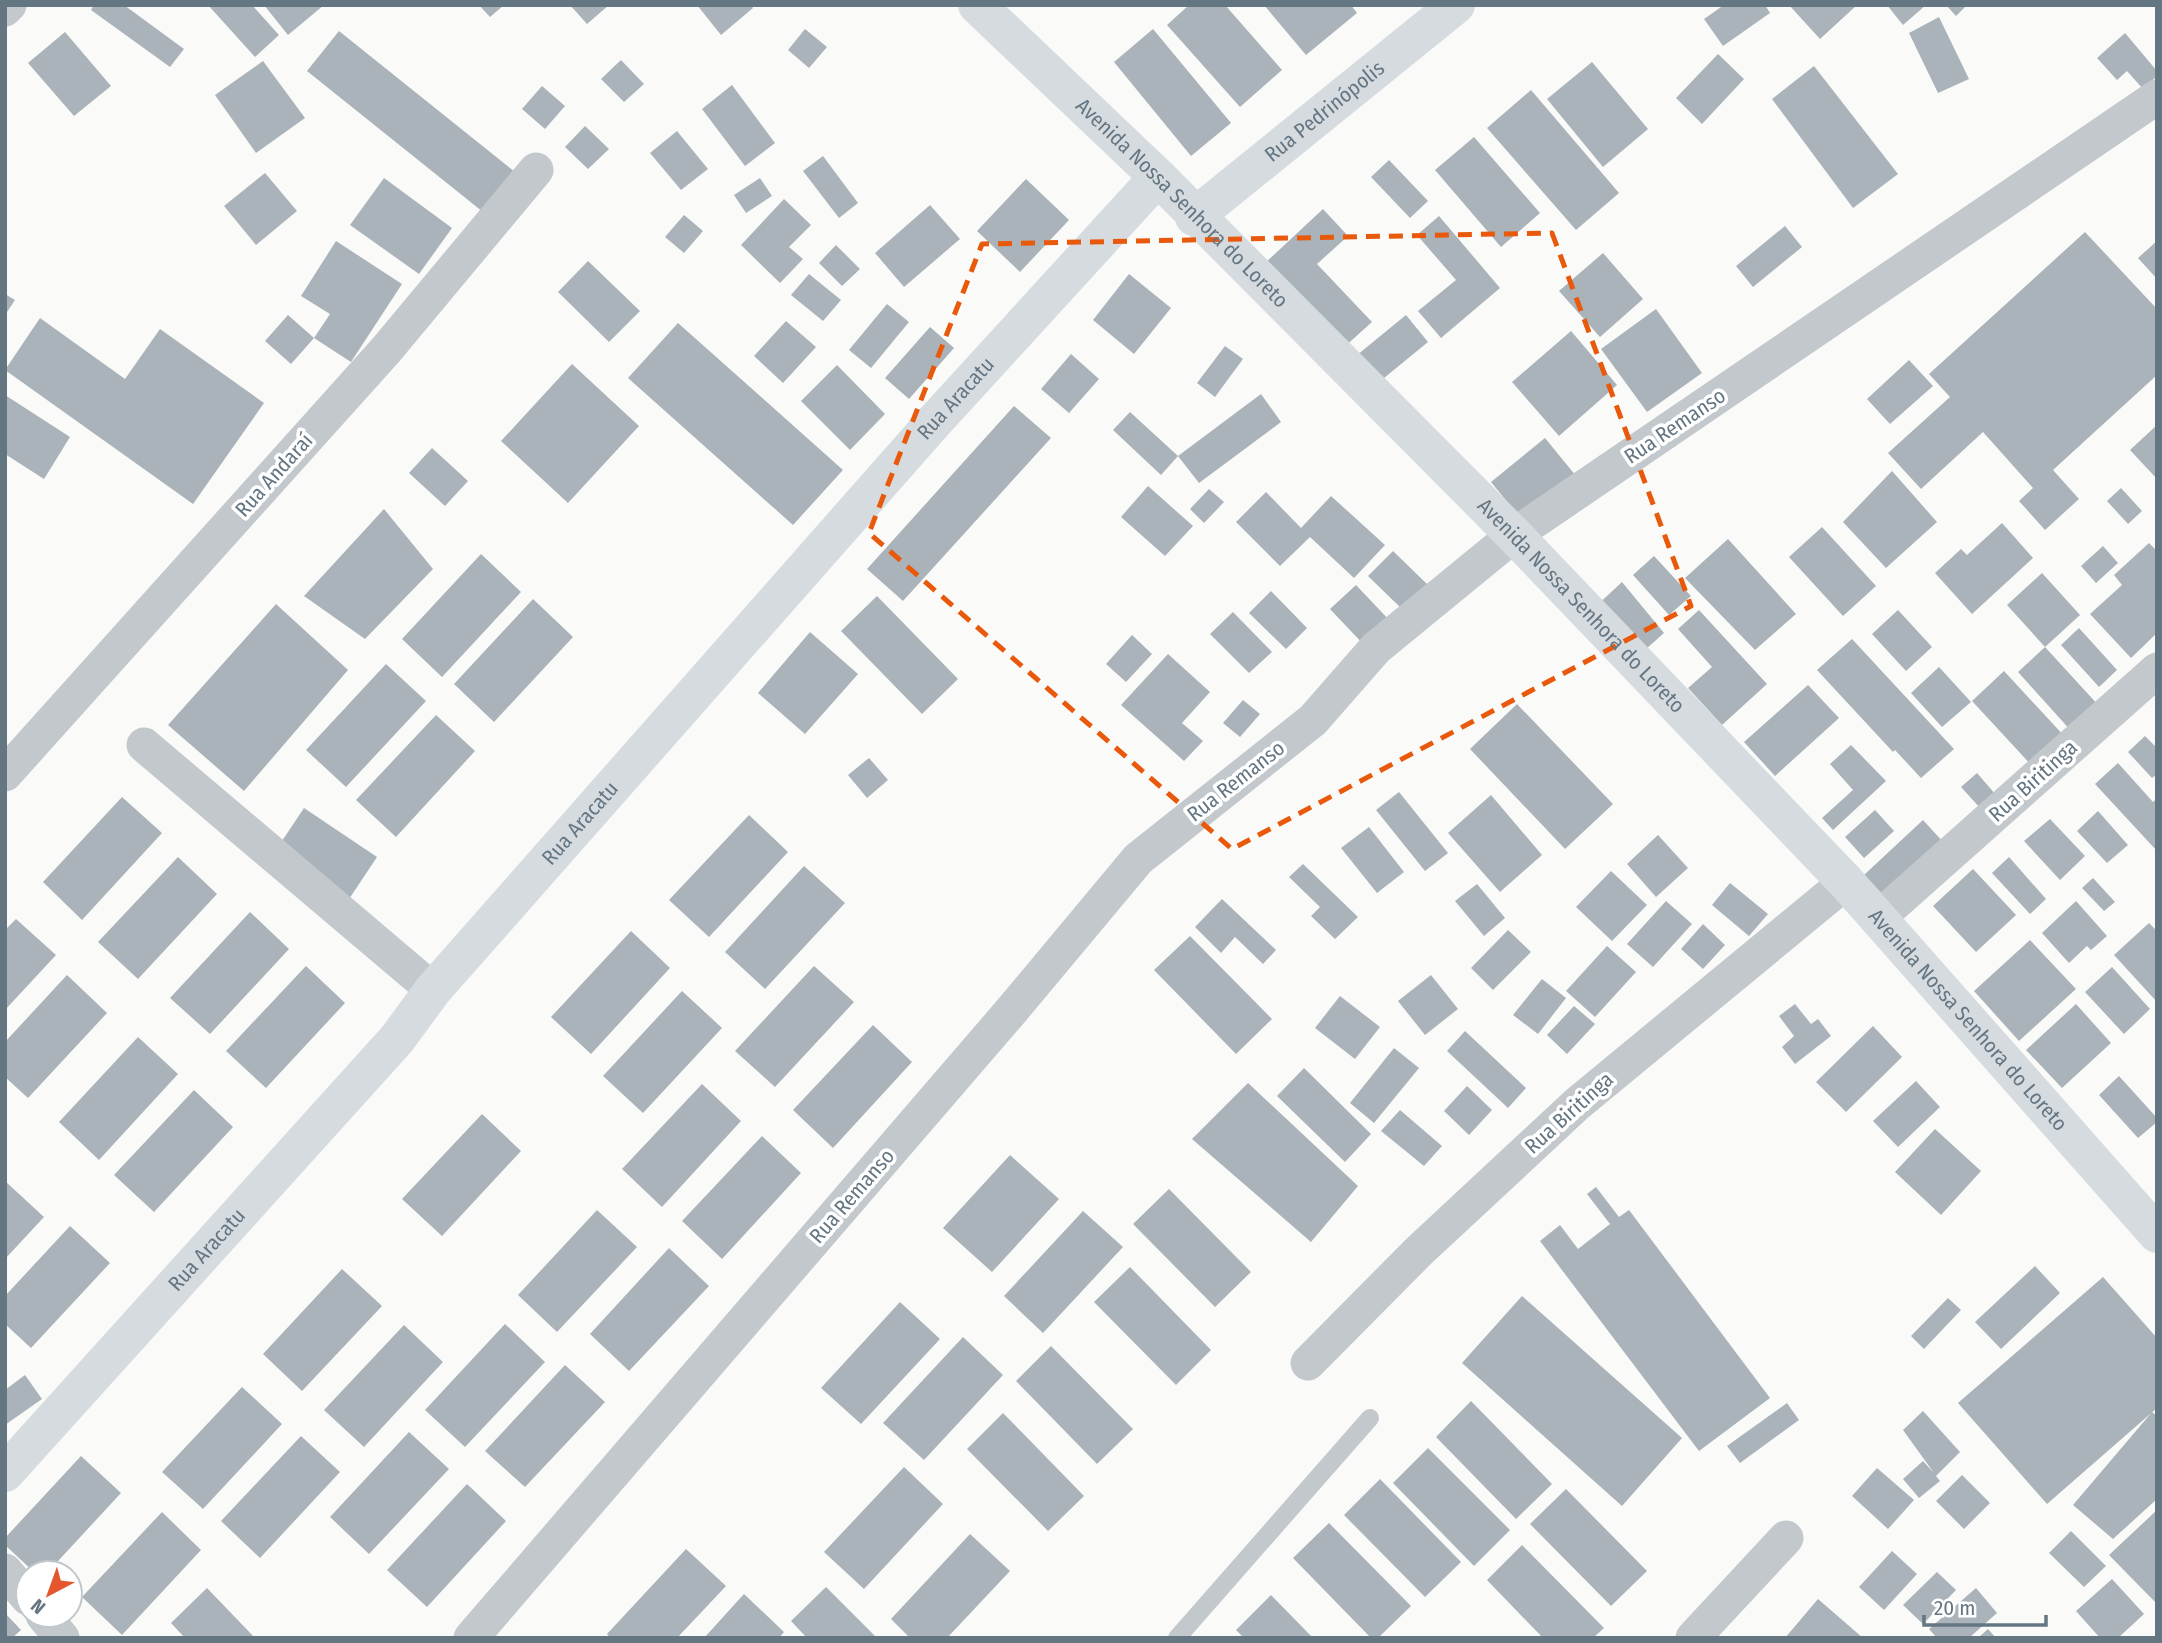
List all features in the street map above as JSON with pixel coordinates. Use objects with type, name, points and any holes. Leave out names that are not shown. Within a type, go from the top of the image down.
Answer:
[{"type":"street","points":[[5,9],[9,5]]},
{"type":"street","name":"Avenida Nossa Senhora do Loreto","points":[[977,5],[1158,177],[1514,535],[1846,882],[2157,1234]]},
{"type":"street","name":"Rua Pedrinópolis","points":[[1194,216],[1457,5]]},
{"type":"street","name":"Rua Remanso","points":[[471,1638],[1012,1010],[1138,859],[1313,720],[1376,649],[1514,535],[2157,97]]},
{"type":"street","name":"Rua Andaraí","points":[[5,774],[386,350],[536,170]]},
{"type":"street","name":"Rua Aracatu","points":[[5,1472],[397,1039],[433,990],[933,423],[1158,177]]},
{"type":"street","name":"Rua Biritinga","points":[[1877,919],[2157,670]]},
{"type":"street","points":[[144,745],[433,990]]},
{"type":"street","name":"Rua Biritinga","points":[[1308,1363],[1418,1252],[1577,1104],[1846,882]]},
{"type":"street","points":[[1693,1638],[1786,1538]]},
{"type":"lane","points":[[1177,1638],[1370,1418]]},
{"type":"highlighted area","points":[[1552,233],[1691,606],[1232,849],[869,533],[982,244]]},
{"type":"building","points":[[94,5],[124,5],[184,49],[170,67],[91,10]]},
{"type":"building","points":[[208,5],[252,5],[279,35],[255,57]]},
{"type":"building","points":[[264,5],[324,5],[288,35]]},
{"type":"building","points":[[479,5],[504,5],[490,17]]},
{"type":"building","points":[[570,5],[609,5],[587,24]]},
{"type":"building","points":[[697,5],[751,5],[753,8],[721,35]]},
{"type":"building","points":[[1189,5],[1225,5],[1282,70],[1240,107],[1167,25]]},
{"type":"building","points":[[1264,5],[1351,5],[1357,13],[1306,55]]},
{"type":"building","points":[[1724,5],[1765,5],[1770,13],[1723,46],[1704,19]]},
{"type":"building","points":[[1789,5],[1857,5],[1820,39]]},
{"type":"building","points":[[1887,5],[1926,5],[1903,25]]},
{"type":"building","points":[[1946,5],[1967,5],[1956,16]]},
{"type":"building","points":[[1939,17],[1969,79],[1938,93],[1909,33]]},
{"type":"building","points":[[805,29],[827,47],[809,68],[788,50]]},
{"type":"building","points":[[1153,29],[1231,123],[1191,156],[1114,62]]},
{"type":"building","points":[[339,31],[515,172],[483,212],[307,71]]},
{"type":"building","points":[[65,32],[111,86],[74,116],[28,63]]},
{"type":"building","points":[[2125,33],[2157,71],[2157,76],[2143,89],[2127,71],[2117,80],[2097,58]]},
{"type":"building","points":[[1718,54],[1744,79],[1702,124],[1676,98]]},
{"type":"building","points":[[621,60],[644,84],[624,102],[601,79]]},
{"type":"building","points":[[263,61],[305,118],[256,153],[215,95]]},
{"type":"building","points":[[1592,62],[1648,129],[1603,167],[1547,99]]},
{"type":"building","points":[[1814,66],[1898,174],[1853,208],[1772,99]]},
{"type":"building","points":[[732,85],[775,143],[745,166],[702,109]]},
{"type":"building","points":[[542,86],[565,106],[545,129],[522,109]]},
{"type":"building","points":[[1531,90],[1619,193],[1576,230],[1487,128]]},
{"type":"building","points":[[585,126],[609,149],[588,169],[565,147]]},
{"type":"building","points":[[677,131],[708,169],[681,190],[650,153]]},
{"type":"building","points":[[1474,137],[1540,213],[1501,247],[1435,170]]},
{"type":"building","points":[[823,156],[858,203],[839,218],[803,171]]},
{"type":"building","points":[[1389,160],[1428,201],[1410,218],[1371,177]]},
{"type":"building","points":[[265,173],[297,211],[256,245],[224,206]]},
{"type":"building","points":[[384,178],[452,228],[419,274],[350,225]]},
{"type":"building","points":[[760,178],[772,196],[746,213],[734,195]]},
{"type":"building","points":[[1026,179],[1069,220],[1020,272],[977,231]]},
{"type":"building","points":[[784,199],[811,225],[789,247],[803,259],[780,283],[741,245]]},
{"type":"building","points":[[930,205],[960,239],[904,287],[875,253]]},
{"type":"building","points":[[1323,209],[1348,236],[1317,264],[1372,322],[1342,349],[1263,265]]},
{"type":"building","points":[[684,215],[703,231],[684,253],[665,237]]},
{"type":"building","points":[[1439,216],[1500,288],[1441,338],[1418,311],[1456,280],[1417,235]]},
{"type":"building","points":[[1785,226],[1802,247],[1753,287],[1736,266]]},
{"type":"building","points":[[2085,232],[2157,309],[2157,375],[2053,470],[2079,499],[2045,530],[2019,501],[2033,488],[1983,432],[1921,489],[1888,453],[1950,397],[1929,374]]},
{"type":"building","points":[[336,241],[402,284],[351,362],[314,338],[330,314],[301,296]]},
{"type":"building","points":[[2157,241],[2157,279],[2138,258]]},
{"type":"building","points":[[836,245],[860,269],[842,286],[819,263]]},
{"type":"building","points":[[1603,253],[1643,299],[1600,337],[1559,291]]},
{"type":"building","points":[[588,261],[640,311],[609,342],[558,292]]},
{"type":"building","points":[[809,274],[841,300],[823,321],[791,295]]},
{"type":"building","points":[[1129,274],[1171,308],[1134,354],[1093,320]]},
{"type":"building","points":[[5,294],[15,300],[5,315]]},
{"type":"building","points":[[887,304],[909,322],[871,368],[849,350]]},
{"type":"building","points":[[1656,309],[1702,373],[1647,412],[1601,349]]},
{"type":"building","points":[[288,315],[314,338],[291,364],[265,341]]},
{"type":"building","points":[[1406,315],[1428,342],[1373,387],[1351,360]]},
{"type":"building","points":[[40,318],[125,379],[160,329],[264,403],[193,504],[5,370]]},
{"type":"building","points":[[786,321],[816,347],[783,383],[754,356]]},
{"type":"building","points":[[678,323],[843,470],[793,525],[628,378]]},
{"type":"building","points":[[930,327],[954,348],[909,399],[885,378]]},
{"type":"building","points":[[1571,331],[1617,385],[1559,436],[1512,382]]},
{"type":"building","points":[[1225,346],[1243,359],[1215,397],[1197,383]]},
{"type":"building","points":[[1071,354],[1099,379],[1069,413],[1041,389]]},
{"type":"building","points":[[1909,360],[1933,386],[1890,424],[1867,399]]},
{"type":"building","points":[[572,364],[639,426],[568,503],[501,441]]},
{"type":"building","points":[[837,365],[885,414],[850,450],[801,401]]},
{"type":"building","points":[[1261,394],[1281,422],[1199,483],[1178,456]]},
{"type":"building","points":[[5,395],[70,437],[44,479],[5,454]]},
{"type":"building","points":[[1014,406],[1051,438],[903,601],[867,569]]},
{"type":"building","points":[[1130,412],[1178,456],[1161,475],[1113,430]]},
{"type":"building","points":[[2157,425],[2157,479],[2130,450]]},
{"type":"building","points":[[1545,438],[1576,476],[1522,520],[1491,482]]},
{"type":"building","points":[[432,448],[468,481],[445,506],[409,473]]},
{"type":"building","points":[[1892,471],[1937,522],[1886,568],[1843,522]]},
{"type":"building","points":[[1148,486],[1193,526],[1165,556],[1121,517]]},
{"type":"building","points":[[2121,488],[2142,511],[2128,524],[2107,501]]},
{"type":"building","points":[[1209,489],[1224,502],[1204,523],[1190,509]]},
{"type":"building","points":[[1266,492],[1301,528],[1331,496],[1385,545],[1354,578],[1310,537],[1280,566],[1236,522]]},
{"type":"building","points":[[384,509],[433,569],[365,639],[304,596]]},
{"type":"building","points":[[2002,523],[2033,558],[1972,614],[1935,573],[1961,549],[1967,555]]},
{"type":"building","points":[[1822,527],[1876,586],[1843,616],[1789,557]]},
{"type":"building","points":[[1728,539],[1796,614],[1755,650],[1685,578]]},
{"type":"building","points":[[2149,543],[2157,551],[2157,633],[2131,658],[2090,614],[2122,585],[2114,575]]},
{"type":"building","points":[[2103,546],[2118,563],[2096,583],[2081,566]]},
{"type":"building","points":[[1393,551],[1428,585],[1403,610],[1368,576]]},
{"type":"building","points":[[481,554],[521,592],[442,677],[402,639]]},
{"type":"building","points":[[1654,556],[1691,596],[1669,615],[1633,575]]},
{"type":"building","points":[[2042,573],[2080,615],[2045,647],[2007,605]]},
{"type":"building","points":[[1622,582],[1664,633],[1637,657],[1593,609]]},
{"type":"building","points":[[1356,585],[1391,622],[1366,647],[1330,609]]},
{"type":"building","points":[[1271,591],[1307,628],[1286,649],[1249,613]]},
{"type":"building","points":[[877,596],[958,679],[922,714],[841,631]]},
{"type":"building","points":[[533,599],[573,637],[494,722],[454,684]]},
{"type":"building","points":[[276,604],[348,670],[244,791],[168,725]]},
{"type":"building","points":[[1699,610],[1767,684],[1722,725],[1688,688],[1712,667],[1678,629]]},
{"type":"building","points":[[1898,610],[1932,647],[1906,671],[1872,634]]},
{"type":"building","points":[[1233,612],[1272,652],[1249,673],[1210,634]]},
{"type":"building","points":[[2079,628],[2117,670],[2099,687],[2061,645]]},
{"type":"building","points":[[810,632],[858,674],[805,734],[758,693]]},
{"type":"building","points":[[1132,635],[1152,654],[1126,682],[1106,664]]},
{"type":"building","points":[[1852,639],[1954,749],[1921,778],[1895,750],[1893,752],[1817,670]]},
{"type":"building","points":[[2045,647],[2100,707],[2073,733],[2018,672]]},
{"type":"building","points":[[1168,654],[1210,692],[1182,723],[1203,741],[1184,761],[1121,705]]},
{"type":"building","points":[[386,664],[426,701],[346,787],[306,750]]},
{"type":"building","points":[[1939,667],[1971,702],[1942,727],[1911,693]]},
{"type":"building","points":[[2004,671],[2066,738],[2034,768],[1972,701]]},
{"type":"building","points":[[1808,685],[1839,718],[1775,776],[1744,742]]},
{"type":"building","points":[[1243,700],[1260,714],[1240,737],[1223,723]]},
{"type":"building","points":[[1517,704],[1613,804],[1565,849],[1470,749]]},
{"type":"building","points":[[436,715],[475,751],[396,837],[356,800]]},
{"type":"building","points":[[2145,736],[2157,748],[2157,774],[2152,778],[2128,752]]},
{"type":"building","points":[[1851,745],[1886,781],[1833,830],[1822,818],[1853,790],[1830,764]]},
{"type":"building","points":[[869,758],[888,780],[867,798],[848,775]]},
{"type":"building","points":[[2118,763],[2153,802],[2157,798],[2157,851],[2095,784]]},
{"type":"building","points":[[1977,773],[1996,795],[1981,809],[1961,787]]},
{"type":"building","points":[[1399,792],[1448,853],[1425,871],[1376,810]]},
{"type":"building","points":[[1491,795],[1542,855],[1500,892],[1448,833]]},
{"type":"building","points":[[122,797],[162,833],[82,920],[43,882]]},
{"type":"building","points":[[304,808],[377,857],[347,902],[274,853]]},
{"type":"building","points":[[1875,810],[1894,831],[1864,858],[1845,837]]},
{"type":"building","points":[[2098,811],[2128,845],[2107,863],[2077,831]]},
{"type":"building","points":[[749,815],[788,852],[709,937],[669,900]]},
{"type":"building","points":[[2050,819],[2085,856],[2060,880],[2024,841]]},
{"type":"building","points":[[1923,820],[1945,844],[1886,898],[1864,875]]},
{"type":"building","points":[[1369,827],[1404,872],[1377,893],[1341,848]]},
{"type":"building","points":[[1658,835],[1688,868],[1656,897],[1627,864]]},
{"type":"building","points":[[178,857],[217,894],[138,979],[98,942]]},
{"type":"building","points":[[2009,857],[2046,899],[2030,914],[1992,873]]},
{"type":"building","points":[[1303,864],[1358,917],[1335,939],[1311,916],[1320,907],[1289,877]]},
{"type":"building","points":[[804,866],[845,903],[765,989],[725,952]]},
{"type":"building","points":[[1973,869],[2016,915],[1976,952],[1933,906]]},
{"type":"building","points":[[1611,871],[1647,905],[1612,941],[1576,907]]},
{"type":"building","points":[[2093,878],[2115,902],[2104,911],[2082,888]]},
{"type":"building","points":[[1730,883],[1768,914],[1749,936],[1712,905]]},
{"type":"building","points":[[1477,884],[1505,918],[1484,936],[1455,901]]},
{"type":"building","points":[[1222,899],[1276,950],[1263,964],[1235,937],[1221,953],[1195,927]]},
{"type":"building","points":[[1666,901],[1692,924],[1653,967],[1627,944]]},
{"type":"building","points":[[2076,901],[2107,936],[2091,950],[2087,946],[2069,963],[2042,933]]},
{"type":"building","points":[[250,912],[289,949],[210,1034],[170,998]]},
{"type":"building","points":[[16,919],[56,955],[5,1010],[5,930]]},
{"type":"building","points":[[2149,923],[2157,931],[2157,1002],[2114,955]]},
{"type":"building","points":[[1703,924],[1725,945],[1703,969],[1681,949]]},
{"type":"building","points":[[1508,930],[1531,952],[1493,990],[1471,968]]},
{"type":"building","points":[[631,931],[670,968],[591,1054],[551,1017]]},
{"type":"building","points":[[1190,936],[1272,1019],[1236,1054],[1154,970]]},
{"type":"building","points":[[2030,940],[2076,989],[2019,1041],[1974,991]]},
{"type":"building","points":[[1607,946],[1636,972],[1595,1017],[1566,991]]},
{"type":"building","points":[[306,966],[345,1003],[266,1088],[226,1051]]},
{"type":"building","points":[[814,966],[854,1002],[775,1087],[735,1051]]},
{"type":"building","points":[[2112,967],[2150,1009],[2124,1034],[2085,992]]},
{"type":"building","points":[[67,975],[107,1013],[28,1098],[5,1077],[5,1042]]},
{"type":"building","points":[[1431,975],[1458,1009],[1425,1035],[1398,1001]]},
{"type":"building","points":[[1542,979],[1566,998],[1538,1034],[1513,1015]]},
{"type":"building","points":[[682,991],[722,1028],[643,1113],[603,1076]]},
{"type":"building","points":[[1340,996],[1380,1027],[1355,1059],[1315,1028]]},
{"type":"building","points":[[1795,1004],[1811,1024],[1818,1019],[1831,1036],[1795,1064],[1782,1047],[1794,1036],[1779,1016]]},
{"type":"building","points":[[2076,1004],[2111,1043],[2062,1088],[2026,1050]]},
{"type":"building","points":[[1574,1006],[1595,1024],[1567,1054],[1547,1035]]},
{"type":"building","points":[[873,1025],[912,1062],[833,1148],[793,1110]]},
{"type":"building","points":[[1873,1026],[1902,1057],[1846,1112],[1816,1082]]},
{"type":"building","points":[[1465,1031],[1526,1088],[1508,1108],[1447,1051]]},
{"type":"building","points":[[138,1037],[178,1074],[99,1160],[59,1122]]},
{"type":"building","points":[[1394,1048],[1419,1068],[1374,1123],[1350,1103]]},
{"type":"building","points":[[1304,1068],[1371,1134],[1345,1162],[1277,1096]]},
{"type":"building","points":[[2119,1076],[2157,1118],[2157,1122],[2138,1138],[2099,1095]]},
{"type":"building","points":[[1916,1081],[1940,1107],[1898,1147],[1873,1121]]},
{"type":"building","points":[[1248,1083],[1358,1186],[1311,1242],[1192,1139]]},
{"type":"building","points":[[702,1084],[741,1121],[662,1207],[622,1169]]},
{"type":"building","points":[[1467,1086],[1492,1110],[1469,1135],[1444,1111]]},
{"type":"building","points":[[194,1090],[233,1127],[154,1212],[114,1175]]},
{"type":"building","points":[[1400,1110],[1442,1146],[1424,1166],[1381,1131]]},
{"type":"building","points":[[482,1114],[521,1151],[442,1236],[402,1199]]},
{"type":"building","points":[[1935,1129],[1981,1171],[1941,1215],[1895,1172]]},
{"type":"building","points":[[762,1136],[801,1173],[722,1259],[682,1221]]},
{"type":"building","points":[[1010,1155],[1059,1199],[992,1272],[943,1228]]},
{"type":"building","points":[[5,1181],[44,1217],[5,1259]]},
{"type":"building","points":[[1596,1187],[1619,1217],[1629,1210],[1770,1398],[1699,1451],[1540,1241],[1560,1225],[1578,1249],[1610,1224],[1587,1194]]},
{"type":"building","points":[[1169,1189],[1251,1272],[1215,1307],[1133,1224]]},
{"type":"building","points":[[597,1210],[637,1247],[557,1332],[518,1295]]},
{"type":"building","points":[[1083,1211],[1123,1247],[1043,1333],[1004,1296]]},
{"type":"building","points":[[70,1226],[110,1263],[31,1348],[5,1324],[5,1296]]},
{"type":"building","points":[[669,1248],[709,1286],[629,1371],[590,1334]]},
{"type":"building","points":[[2035,1266],[2060,1293],[2001,1349],[1975,1322]]},
{"type":"building","points":[[1130,1267],[1211,1350],[1176,1385],[1094,1302]]},
{"type":"building","points":[[342,1269],[382,1306],[302,1391],[263,1354]]},
{"type":"building","points":[[2103,1277],[2157,1338],[2157,1408],[2047,1504],[1958,1403]]},
{"type":"building","points":[[1522,1296],[1682,1438],[1622,1506],[1462,1363]]},
{"type":"building","points":[[1948,1298],[1961,1310],[1924,1349],[1911,1336]]},
{"type":"building","points":[[900,1302],[940,1339],[861,1424],[821,1388]]},
{"type":"building","points":[[505,1324],[545,1362],[465,1447],[425,1410]]},
{"type":"building","points":[[404,1325],[443,1362],[364,1447],[324,1410]]},
{"type":"building","points":[[963,1337],[1003,1375],[924,1460],[883,1423]]},
{"type":"building","points":[[1051,1346],[1133,1429],[1097,1464],[1016,1381]]},
{"type":"building","points":[[565,1365],[605,1402],[525,1487],[485,1451]]},
{"type":"building","points":[[25,1375],[42,1399],[5,1425],[5,1390]]},
{"type":"building","points":[[242,1387],[282,1424],[203,1509],[162,1472]]},
{"type":"building","points":[[1471,1401],[1552,1484],[1516,1519],[1436,1437]]},
{"type":"building","points":[[1787,1403],[1799,1420],[1740,1463],[1727,1446]]},
{"type":"building","points":[[1923,1411],[1960,1452],[1936,1476],[1940,1481],[1919,1498],[1903,1479],[1923,1461],[1934,1473],[1903,1430]]},
{"type":"building","points":[[2152,1412],[2157,1416],[2157,1499],[2113,1539],[2073,1505]]},
{"type":"building","points":[[1003,1413],[1084,1496],[1048,1531],[967,1449]]},
{"type":"building","points":[[409,1432],[449,1469],[369,1554],[330,1517]]},
{"type":"building","points":[[301,1436],[340,1472],[260,1558],[221,1521]]},
{"type":"building","points":[[1428,1448],[1510,1530],[1474,1566],[1393,1483]]},
{"type":"building","points":[[81,1456],[121,1493],[60,1559],[20,1559],[5,1545],[5,1538]]},
{"type":"building","points":[[904,1467],[943,1504],[864,1589],[824,1552]]},
{"type":"building","points":[[1877,1468],[1914,1500],[1888,1529],[1852,1496]]},
{"type":"building","points":[[1962,1475],[1990,1503],[1964,1529],[1936,1501]]},
{"type":"building","points":[[1380,1479],[1461,1562],[1425,1597],[1344,1515]]},
{"type":"building","points":[[467,1484],[506,1521],[427,1607],[387,1570]]},
{"type":"building","points":[[1566,1489],[1647,1571],[1611,1606],[1530,1524]]},
{"type":"building","points":[[2157,1510],[2157,1604],[2109,1555]]},
{"type":"building","points":[[162,1512],[201,1550],[122,1635],[84,1599],[84,1595]]},
{"type":"building","points":[[1329,1523],[1411,1606],[1378,1638],[1371,1638],[1293,1558]]},
{"type":"building","points":[[2071,1531],[2106,1566],[2084,1587],[2049,1553]]},
{"type":"building","points":[[970,1534],[1010,1571],[947,1638],[910,1638],[891,1619]]},
{"type":"building","points":[[1522,1545],[1604,1628],[1593,1638],[1543,1638],[1487,1580]]},
{"type":"building","points":[[686,1549],[726,1586],[677,1638],[610,1638],[607,1634]]},
{"type":"building","points":[[1892,1551],[1917,1574],[1884,1610],[1859,1587]]},
{"type":"building","points":[[1937,1572],[1956,1590],[1923,1624],[1903,1605]]},
{"type":"building","points":[[2112,1579],[2144,1614],[2118,1638],[2100,1638],[2076,1611]]},
{"type":"building","points":[[826,1587],[877,1638],[807,1638],[791,1621]]},
{"type":"building","points":[[207,1588],[255,1638],[185,1638],[171,1623]]},
{"type":"building","points":[[1976,1588],[1997,1613],[1969,1638],[1937,1638],[1929,1629]]},
{"type":"building","points":[[744,1594],[784,1632],[779,1638],[704,1638]]},
{"type":"building","points":[[1271,1595],[1313,1638],[1244,1638],[1236,1630]]},
{"type":"building","points":[[1818,1599],[1863,1638],[1785,1638]]},
{"type":"building","points":[[5,1613],[14,1623],[14,1629],[21,1630],[12,1638],[5,1638]]},
{"type":"building","points":[[1988,1629],[1996,1638],[1978,1638]]}]
